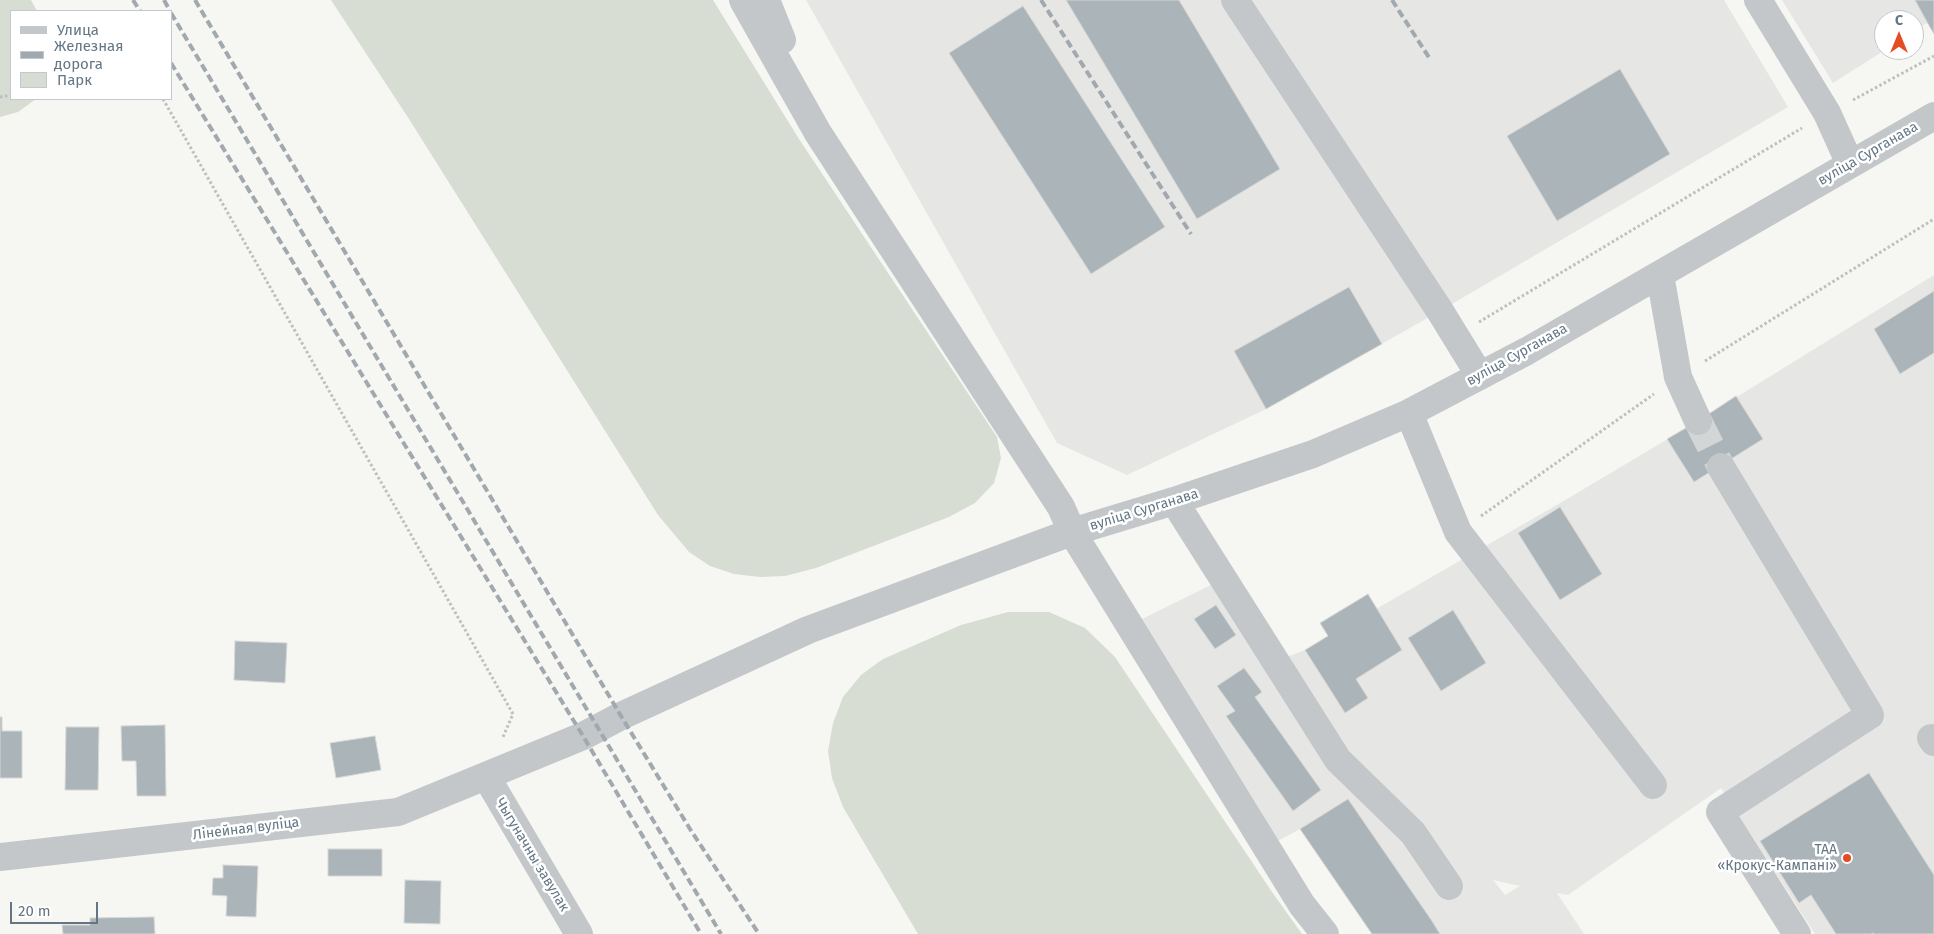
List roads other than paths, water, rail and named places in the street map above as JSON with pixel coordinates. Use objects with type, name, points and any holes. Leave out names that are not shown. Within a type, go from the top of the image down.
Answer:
[{"type":"street","points":[[742,0],[818,133],[1061,507],[1072,532],[1302,905],[1325,934]]},
{"type":"street","points":[[766,0],[818,133]]},
{"type":"street","points":[[1236,0],[1440,311],[1480,376]]},
{"type":"street","points":[[1758,0],[1827,113],[1850,164]]},
{"type":"street","name":"вуліца Сурганава","points":[[486,776],[583,736],[621,716],[808,630],[1072,532],[1174,501],[1314,454],[1409,413],[1480,376],[1660,275],[1934,116]]},
{"type":"street","points":[[1660,275],[1678,377],[1698,421]]},
{"type":"street","points":[[1409,413],[1458,532],[1653,785]]},
{"type":"street","points":[[1721,467],[1870,714],[1720,812],[1797,934]]},
{"type":"street","points":[[1174,501],[1338,760],[1414,833],[1448,886]]},
{"type":"street","name":"Лінейная вуліца","points":[[0,857],[398,812],[486,776]]},
{"type":"street","name":"Чыгуначны завулак","points":[[486,776],[579,934]]},
{"type":"tunnel","points":[[1698,421],[1721,467]]},
{"type":"railway","points":[[133,0],[139,10]]},
{"type":"railway","points":[[164,0],[169,10]]},
{"type":"railway","points":[[195,0],[621,716],[690,829],[759,934]]},
{"type":"railway","points":[[1041,0],[1191,234]]},
{"type":"railway","points":[[1392,0],[1430,59]]},
{"type":"railway","points":[[172,15],[721,934]]},
{"type":"railway","points":[[172,65],[583,736],[701,934]]},
{"type":"place","name":"ТАА «Крокус-Кампані»","points":[[1847,858]]}]
